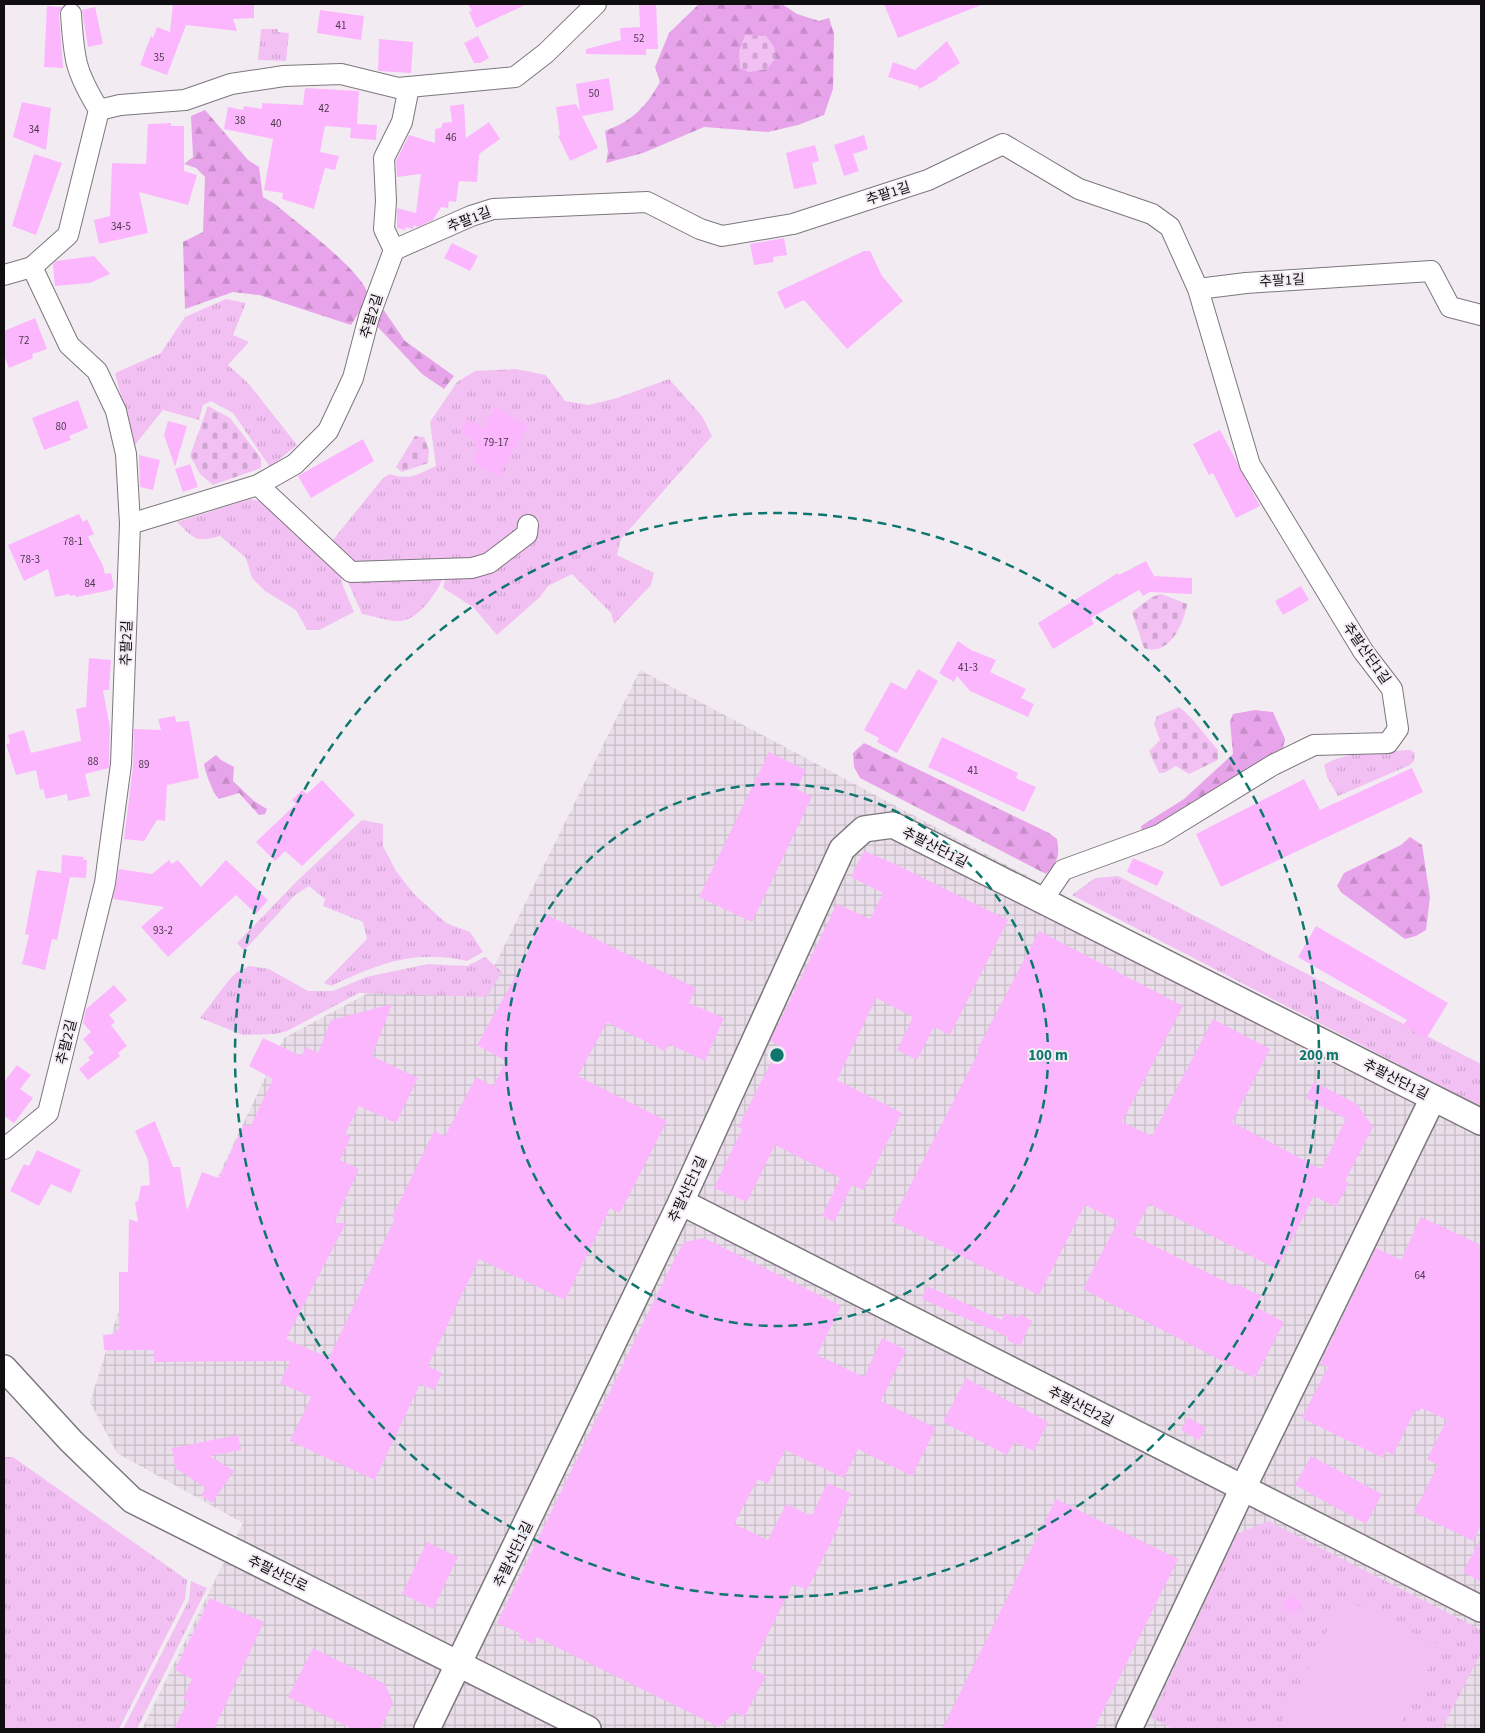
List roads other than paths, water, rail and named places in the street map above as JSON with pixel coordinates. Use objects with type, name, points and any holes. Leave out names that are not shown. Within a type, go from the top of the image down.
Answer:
[{"type":"street","points":[[99,110],[120,106],[185,100],[231,84],[284,76],[341,74],[398,88],[515,77],[546,53],[596,4]]},
{"type":"street","points":[[4,274],[32,267],[68,235],[99,110],[82,82],[74,58],[70,14]]},
{"type":"street","points":[[394,250],[384,229],[386,200],[384,158],[402,122],[409,88]]},
{"type":"street","name":"추팔1길","points":[[394,250],[471,216],[493,209],[647,202],[700,229],[722,236],[793,224],[918,183],[1003,144],[1079,189],[1152,214],[1170,227],[1198,289],[1246,282],[1431,271],[1450,307],[1481,315]]},
{"type":"street","name":"추팔2길","points":[[4,1149],[48,1113],[105,883],[121,764],[130,524],[258,484],[295,464],[328,431],[353,378],[369,317],[394,250]]},
{"type":"street","points":[[32,267],[69,345],[97,371],[116,411],[126,454],[130,524]]},
{"type":"street","name":"추팔산단1길","points":[[1042,901],[1063,870],[1159,835],[1273,765],[1306,749],[1314,746],[1388,743],[1398,729],[1392,689],[1363,651],[1250,465],[1198,289]]},
{"type":"street","points":[[258,484],[351,572],[472,568],[489,563],[527,534],[528,525]]},
{"type":"street","name":"추팔산단1길","points":[[428,1729],[681,1202],[842,850],[864,829],[893,825],[1481,1122]]},
{"type":"street","points":[[1129,1729],[1243,1488],[1433,1098]]},
{"type":"street","name":"추팔산단2길","points":[[681,1202],[1481,1609]]},
{"type":"street","name":"추팔산단로","points":[[4,1368],[71,1441],[132,1500],[459,1666],[588,1729]]}]
